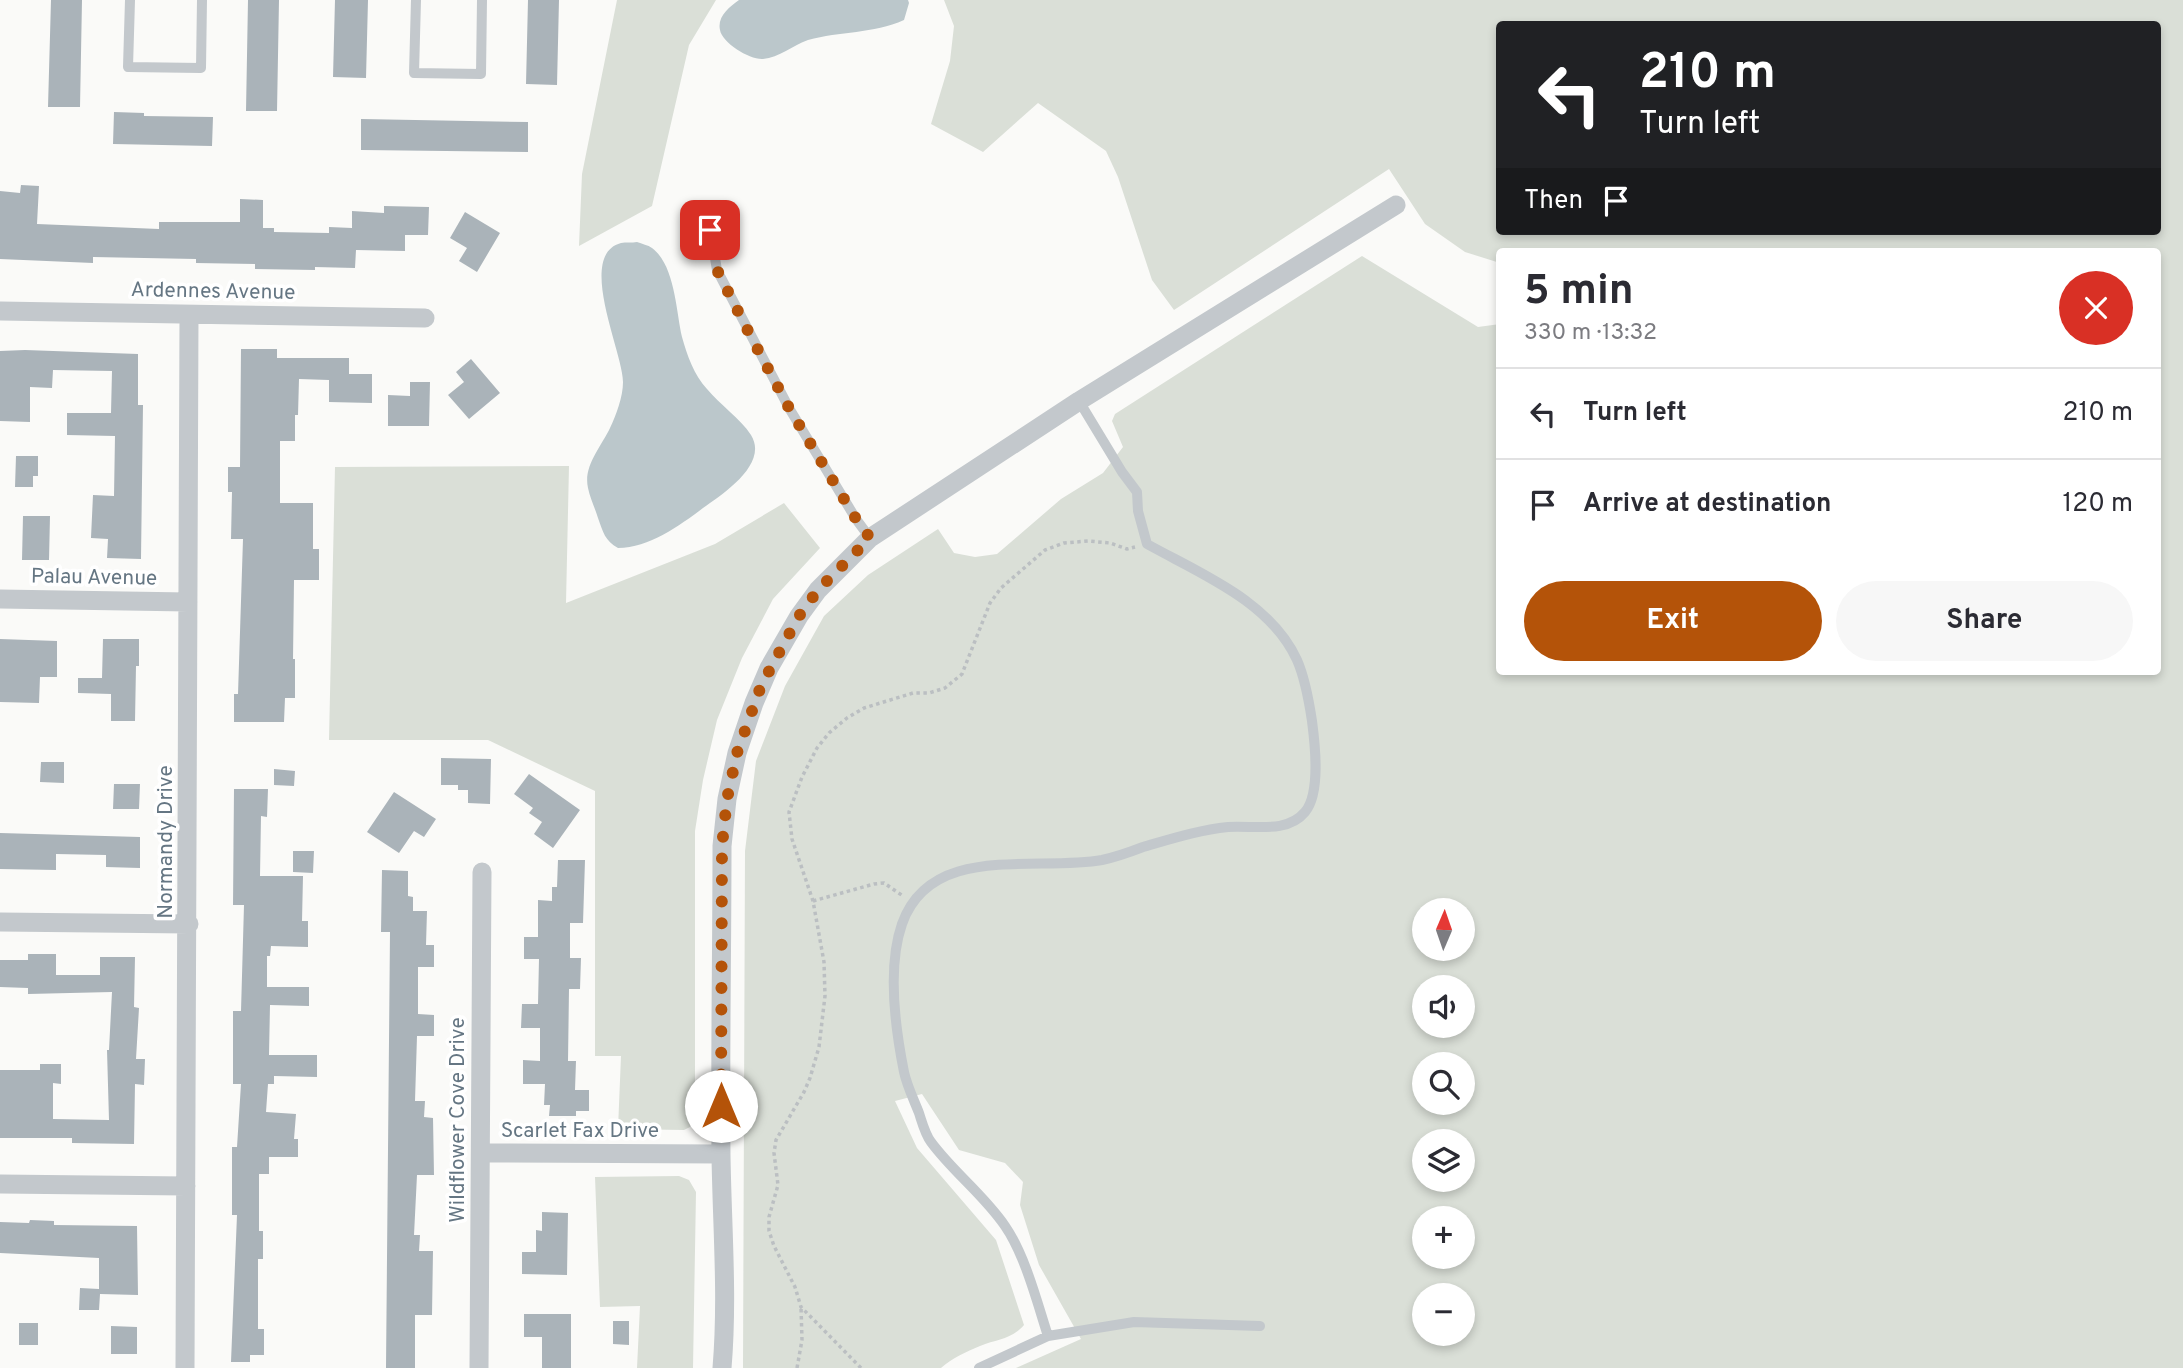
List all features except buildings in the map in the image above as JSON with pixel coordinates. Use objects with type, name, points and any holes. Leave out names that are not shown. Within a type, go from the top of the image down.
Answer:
[{"type":"street","points":[[722,1368],[722,846],[727,799],[737,753],[764,680],[799,616],[818,590],[870,538],[1079,401],[1395,205]]},
{"type":"street","name":"Ardennes Avenue","points":[[0,311],[425,318]]},
{"type":"street","name":"Normandy Drive","points":[[185,1368],[190,316]]},
{"type":"street","name":"Palau Avenue","points":[[0,599],[188,602]]},
{"type":"street","name":"Wildflower Cove Drive","points":[[479,1368],[482,872]]},
{"type":"street","points":[[0,922],[189,924]]},
{"type":"street","name":"Scarlet Fax Drive","points":[[481,1153],[721,1154]]},
{"type":"street","points":[[0,1184],[186,1186]]},
{"type":"lane","points":[[130,0],[128,67],[201,68],[202,0]]},
{"type":"lane","points":[[416,0],[414,73],[481,74],[482,0]]},
{"type":"lane","points":[[707,211],[717,270],[729,295],[789,408],[870,538]]},
{"type":"lane","points":[[1048,1336],[1028,1273],[1005,1227],[929,1139],[904,1074],[894,985],[895,948],[902,924],[912,902],[941,877],[967,869],[1002,864],[1065,864],[1104,860],[1196,833],[1228,827],[1285,825],[1297,820],[1307,810],[1313,797],[1315,747],[1310,706],[1299,663],[1279,631],[1259,610],[1147,544],[1138,511],[1137,492],[1079,401]]},
{"type":"lane","points":[[979,1368],[1048,1336],[1134,1322],[1260,1326]]},
{"type":"path","points":[[797,1368],[802,1340],[801,1307],[795,1287],[774,1246],[769,1231],[769,1217],[778,1185],[774,1153],[776,1140],[804,1092],[819,1047],[825,996],[824,962],[813,901],[789,827],[789,812],[807,767],[829,733],[847,718],[864,708],[913,693],[929,693],[945,688],[958,678],[990,603],[1001,588],[1045,550],[1063,543],[1088,541],[1110,543],[1127,549],[1147,544]]},
{"type":"path","points":[[813,901],[884,883],[912,902]]},
{"type":"path","points":[[801,1307],[861,1368]]},
{"type":"shaded area","points":[[617,0],[716,0],[689,45],[652,206],[579,246],[582,174]]},
{"type":"shaded area","points":[[739,0],[908,0],[909,3],[904,20],[892,25],[808,40],[775,56],[758,59],[737,50],[720,30],[722,17]]},
{"type":"shaded area","points":[[944,0],[2183,0],[2183,1368],[1016,1368],[1081,1339],[1039,1265],[1020,1205],[1023,1182],[1005,1163],[959,1150],[922,1094],[895,1101],[917,1148],[996,1240],[1024,1325],[1009,1336],[954,1358],[941,1368],[743,1368],[745,851],[756,761],[785,686],[824,616],[868,575],[938,529],[954,553],[975,557],[997,554],[1061,499],[1103,473],[1123,447],[1112,421],[1115,414],[1362,256],[1478,327],[1496,325],[1496,675],[2161,675],[2161,248],[1496,248],[1496,262],[1465,252],[1425,224],[1389,169],[1174,310],[1152,280],[1118,177],[1106,151],[1038,103],[983,152],[931,124],[950,61],[954,26]]},
{"type":"shaded area","points":[[637,242],[652,248],[666,265],[684,344],[698,378],[736,417],[751,435],[755,446],[749,467],[721,495],[663,535],[641,544],[618,548],[603,532],[587,480],[590,464],[615,417],[623,388],[621,368],[605,306],[602,266],[608,251],[621,243]]},
{"type":"shaded area","points":[[569,466],[566,603],[715,544],[784,503],[820,548],[773,599],[742,658],[717,720],[695,831],[695,1117],[690,1127],[684,1130],[618,1129],[621,1056],[595,1056],[595,791],[488,740],[329,740],[335,467]]},
{"type":"shaded area","points":[[679,1176],[689,1180],[696,1192],[693,1368],[637,1368],[640,1306],[600,1307],[595,1177]]},
{"type":"route","points":[[710,230],[717,270],[748,331],[789,408],[870,538],[838,568],[799,616],[769,668],[737,753],[727,799],[722,846],[721,1106]]}]
